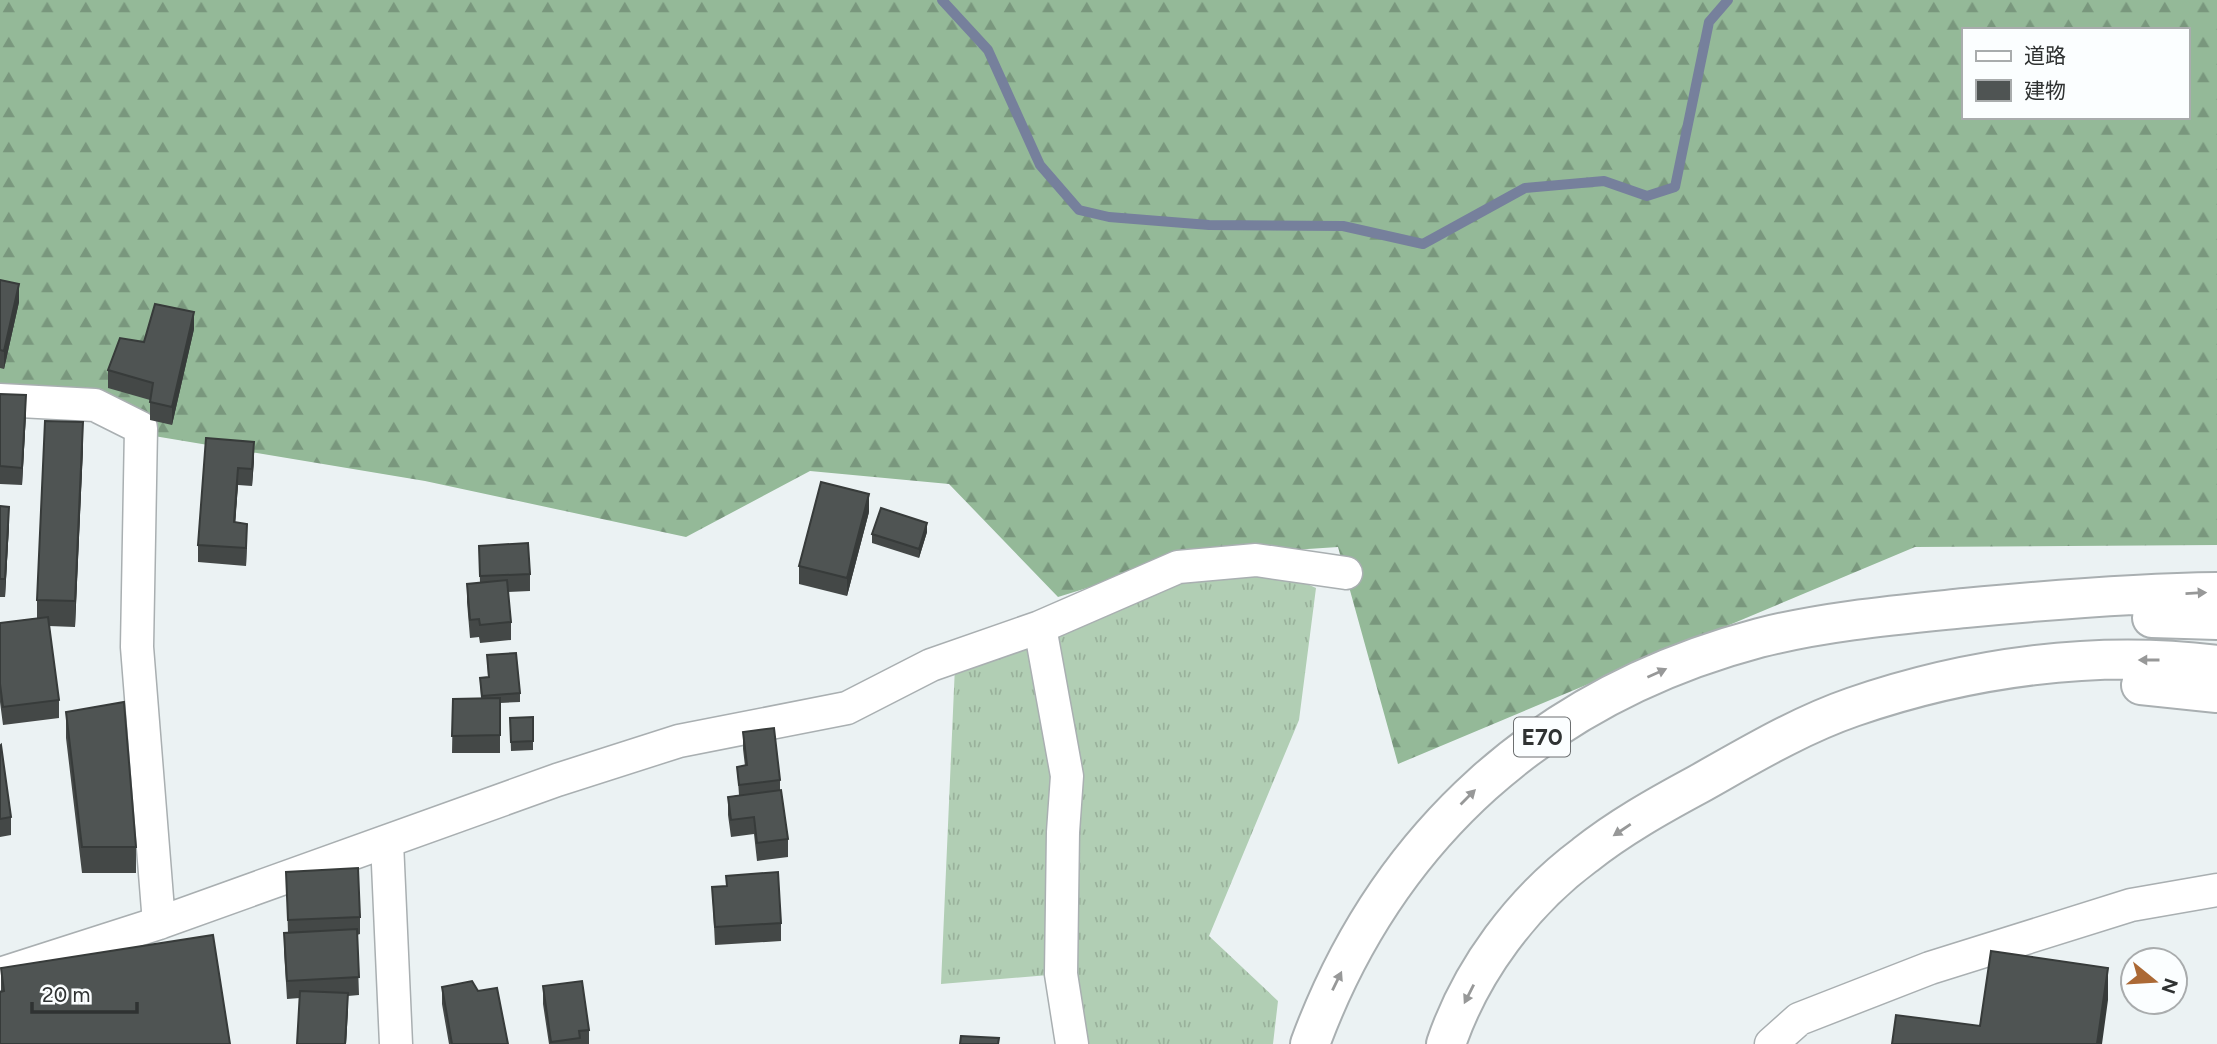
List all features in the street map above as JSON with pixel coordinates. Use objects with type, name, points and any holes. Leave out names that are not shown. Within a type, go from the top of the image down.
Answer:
[{"type":"highway","points":[[1908,614],[2045,600],[2217,592]]},
{"type":"highway","points":[[1908,614],[2043,614],[2217,620]]},
{"type":"highway","name":"E70","points":[[1310,1044],[1325,1005],[1355,945],[1392,884],[1437,829],[1493,774],[1554,728],[1616,691],[1685,661],[1760,638],[1833,623],[1908,614]]},
{"type":"highway","points":[[1446,1044],[1453,1024],[1479,974],[1510,928],[1548,886],[1584,855],[1680,794],[1775,742],[1851,708],[1973,675],[2034,665],[2098,660],[2155,659],[2217,665]]},
{"type":"highway","points":[[1680,794],[1777,750],[1914,706],[1989,695],[2101,685],[2155,685],[2217,693]]},
{"type":"street","points":[[0,400],[95,405],[141,428],[137,647],[159,923]]},
{"type":"street","points":[[0,974],[159,923],[557,780],[679,741],[848,708],[931,665],[1040,627],[1178,567],[1256,560],[1346,573]]},
{"type":"street","points":[[1040,627],[1067,775],[1063,832],[1061,974],[1072,1044]]},
{"type":"street","points":[[387,842],[396,1044]]},
{"type":"street","points":[[1771,1044],[1799,1019],[1930,968],[2131,905],[2217,890]]},
{"type":"green space","points":[[0,0],[2217,0],[2217,545],[1915,547],[1398,764],[1338,547],[1187,557],[1058,597],[949,484],[810,471],[686,537],[425,481],[148,435],[0,401]]},
{"type":"green space","points":[[1208,573],[1287,575],[1316,588],[1299,720],[1209,936],[1278,1001],[1273,1044],[1067,1044],[1061,974],[941,984],[955,666]]},
{"type":"building","points":[[0,280],[19,284],[4,351],[0,350]]},
{"type":"building","points":[[155,304],[194,312],[172,407],[150,402],[153,383],[108,370],[120,338],[144,342]]},
{"type":"building","points":[[0,394],[26,395],[22,468],[0,466]]},
{"type":"building","points":[[45,421],[83,422],[75,601],[37,600]]},
{"type":"building","points":[[206,438],[254,442],[252,469],[238,468],[234,522],[247,524],[246,548],[198,545]]},
{"type":"building","points":[[821,482],[869,494],[847,578],[799,566]]},
{"type":"building","points":[[0,506],[9,507],[5,579],[0,579]]},
{"type":"building","points":[[881,508],[927,523],[919,549],[872,534]]},
{"type":"building","points":[[528,543],[530,574],[480,576],[479,546]]},
{"type":"building","points":[[507,580],[511,622],[480,625],[479,619],[470,620],[467,584]]},
{"type":"building","points":[[48,617],[59,700],[3,707],[0,684],[0,623]]},
{"type":"building","points":[[516,653],[520,693],[482,696],[480,678],[489,677],[487,655]]},
{"type":"building","points":[[500,698],[500,735],[452,736],[453,699]]},
{"type":"building","points":[[124,702],[136,847],[82,847],[66,712]]},
{"type":"building","points":[[533,717],[533,741],[511,742],[510,718]]},
{"type":"building","points":[[774,728],[780,780],[739,785],[737,767],[747,765],[743,732]]},
{"type":"building","points":[[0,746],[11,817],[0,819]]},
{"type":"building","points":[[781,790],[788,839],[757,843],[754,817],[731,820],[728,797]]},
{"type":"building","points":[[358,868],[360,917],[288,920],[286,872]]},
{"type":"building","points":[[778,872],[781,923],[715,927],[712,887],[727,886],[726,876]]},
{"type":"building","points":[[357,929],[359,977],[287,981],[284,933]]},
{"type":"building","points":[[213,935],[230,1044],[0,1044],[0,992],[4,991],[1,968]]},
{"type":"building","points":[[1991,951],[2108,968],[2097,1044],[1892,1044],[1896,1015],[1980,1026]]},
{"type":"building","points":[[472,981],[478,991],[497,988],[508,1044],[452,1044],[442,987]]},
{"type":"building","points":[[582,981],[589,1030],[579,1031],[580,1038],[551,1042],[543,986]]},
{"type":"building","points":[[300,991],[348,993],[345,1044],[297,1044]]},
{"type":"building","points":[[961,1036],[999,1038],[998,1044],[960,1044]]},
{"type":"waterway","points":[[942,0],[988,50],[1040,165],[1079,210],[1109,217],[1209,225],[1343,226],[1423,244],[1525,188],[1604,181],[1647,196],[1675,187],[1709,22],[1728,0]]}]
